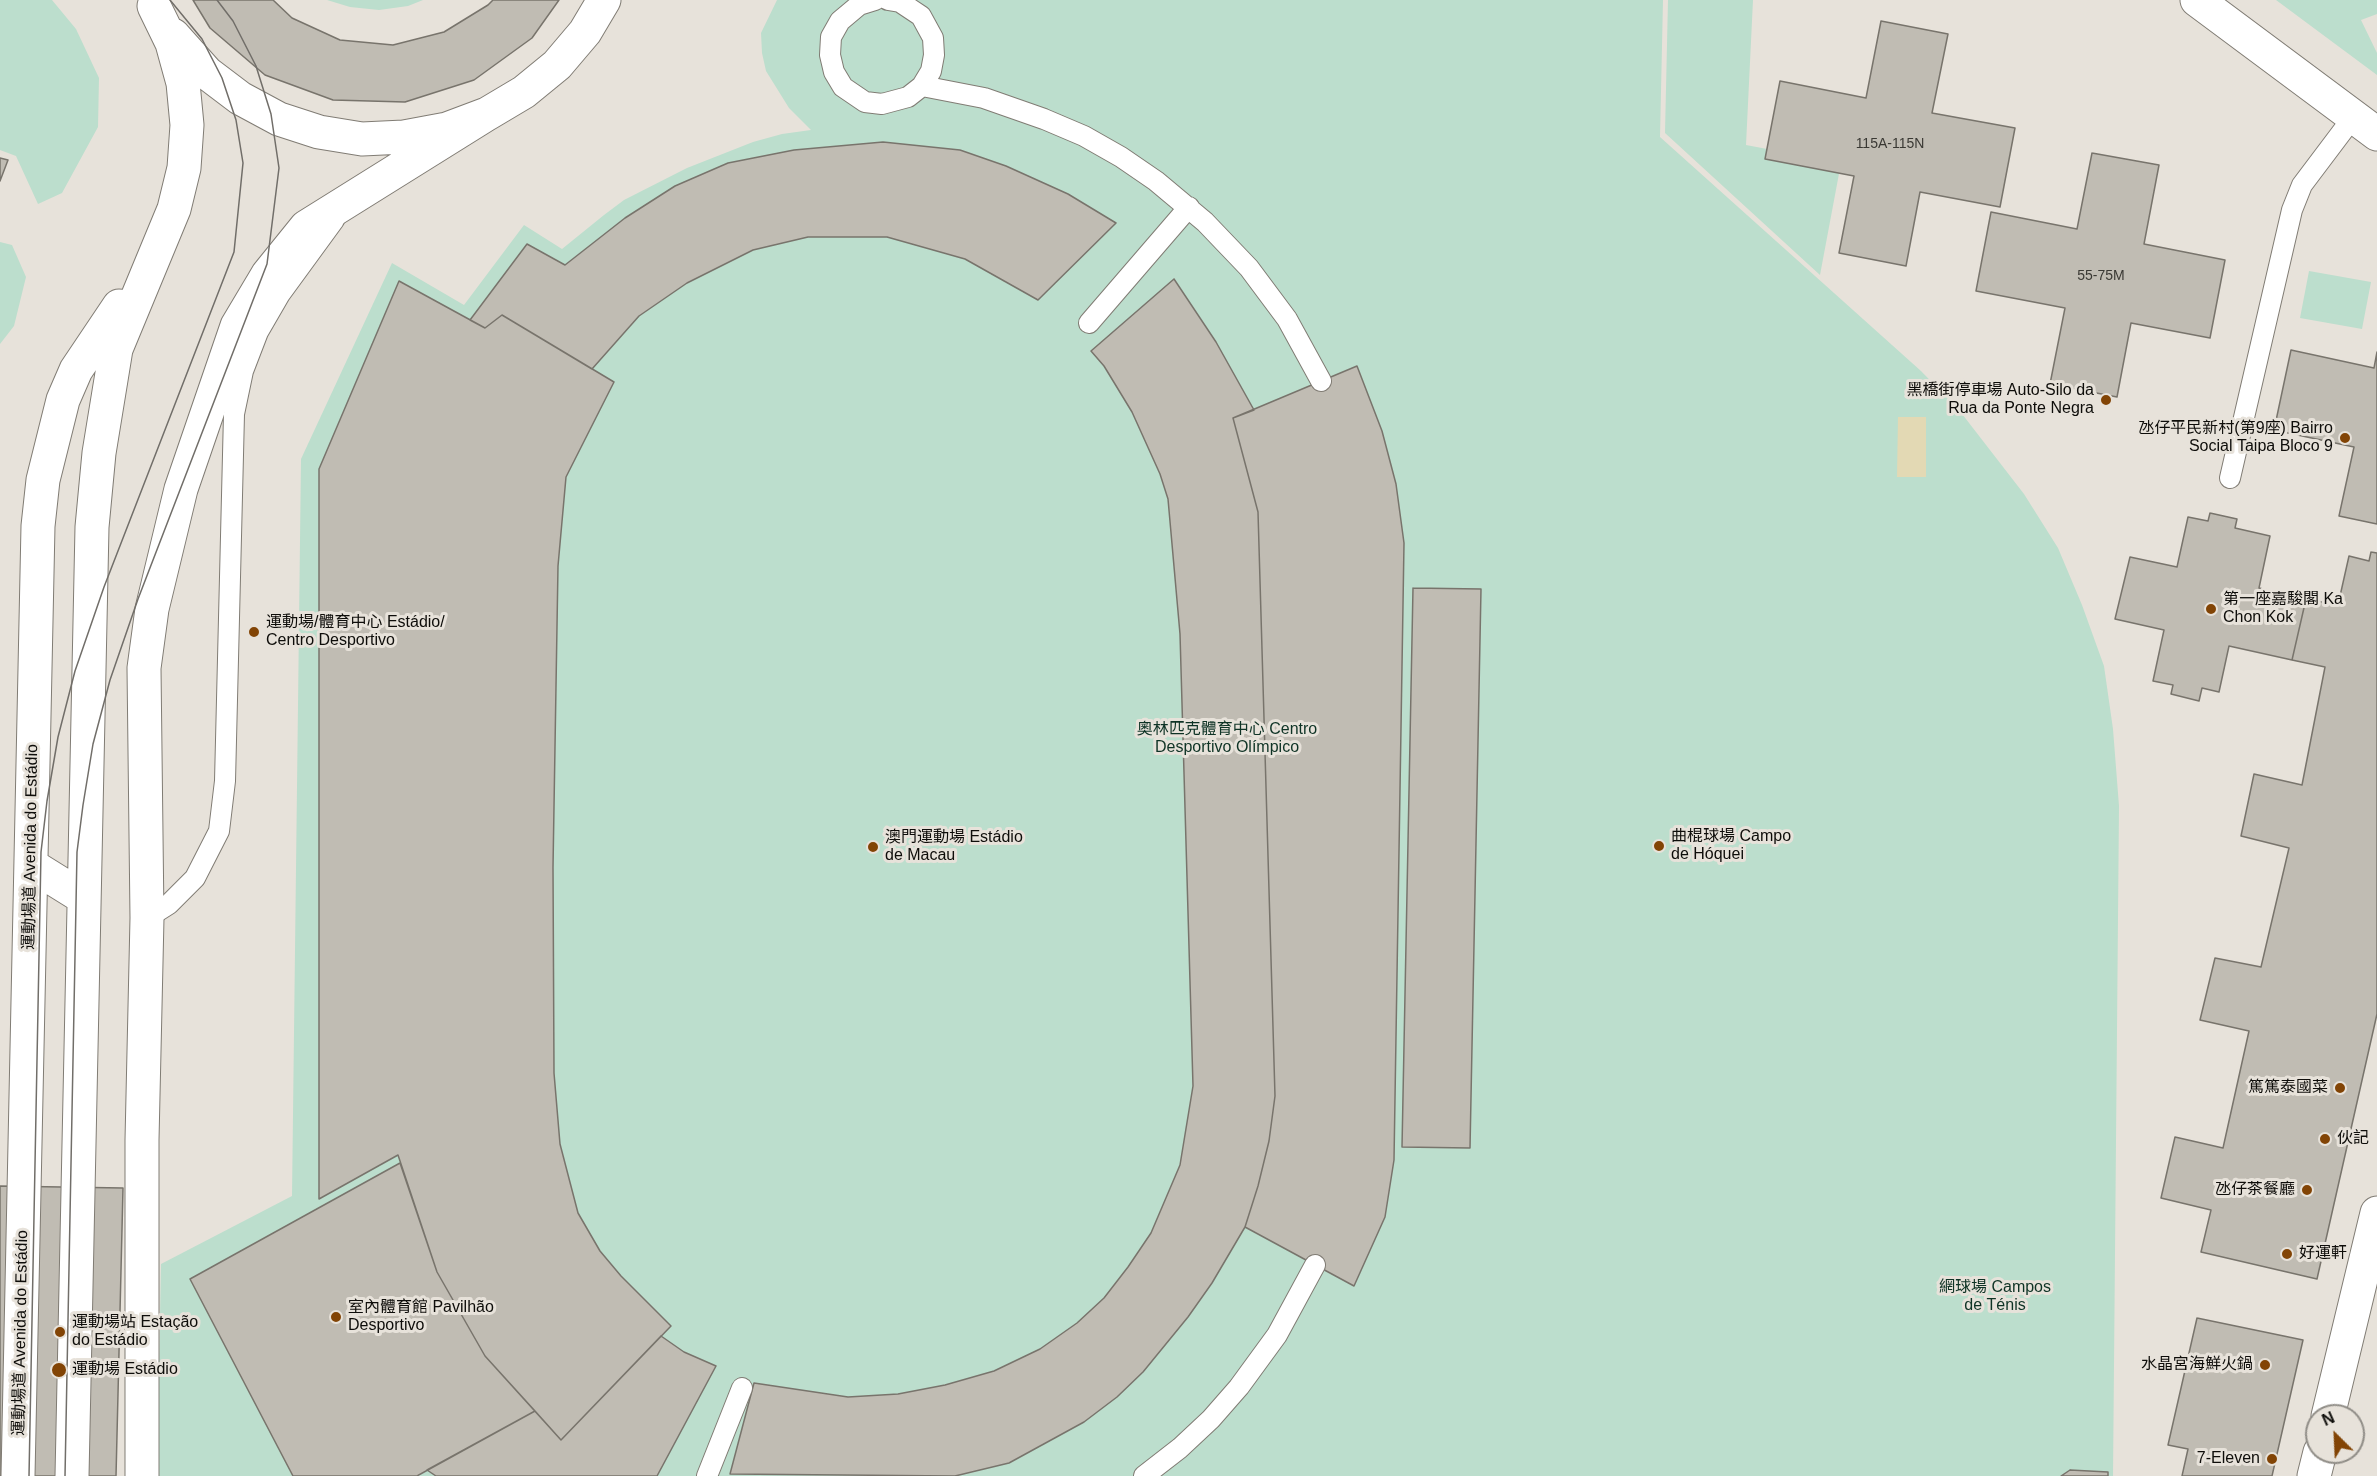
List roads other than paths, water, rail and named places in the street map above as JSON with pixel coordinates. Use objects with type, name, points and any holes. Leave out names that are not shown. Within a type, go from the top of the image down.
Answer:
[{"type":"main road","points":[[142,1476],[142,1140],[147,918],[144,668],[152,609],[182,489],[237,326],[263,283],[306,227],[524,93],[557,65],[597,12],[614,0]]},
{"type":"main road","points":[[2187,0],[2234,28]]},
{"type":"main road","points":[[2197,0],[2365,125]]},
{"type":"main road","points":[[153,3],[177,41],[207,73],[240,98],[279,119],[309,129],[362,139],[404,137],[447,129],[487,114]]},
{"type":"main road","name":"運動場道 Avenida do Estádio","points":[[72,1476],[92,527],[99,453],[116,349],[174,209],[182,178],[187,125],[183,83],[172,43],[153,3]]},
{"type":"main road","name":"運動場道 Avenida do Estádio","points":[[18,1476],[38,526],[43,480],[63,400],[76,370],[157,249]]},
{"type":"main road","points":[[31,865],[84,898]]},
{"type":"main road","points":[[2331,1404],[2377,1213]]},
{"type":"lane","points":[[875,0],[859,5],[845,15],[831,37],[830,55],[834,72],[843,87],[857,98],[882,104],[908,97],[922,86],[931,71],[934,55],[930,31],[921,16],[900,2],[888,0]]},
{"type":"lane","points":[[922,86],[1005,104],[1064,127],[1121,157],[1156,180],[1189,207],[1235,252],[1263,285],[1298,338],[1321,381]]},
{"type":"lane","points":[[2230,478],[2292,210],[2302,184],[2365,125]]},
{"type":"lane","points":[[147,918],[169,904],[195,878],[215,842],[221,817],[225,781],[234,414],[243,371],[258,332],[280,294],[327,226],[363,190]]},
{"type":"lane","points":[[1089,323],[1189,207]]},
{"type":"lane","points":[[1144,1476],[1180,1448],[1211,1419],[1239,1387],[1277,1335],[1299,1299],[1315,1265]]},
{"type":"lane","points":[[707,1476],[742,1388]]},
{"type":"tram line","points":[[29,1476],[41,852],[47,801],[58,737],[75,671],[104,587],[234,252],[243,163],[236,120],[222,78],[202,39],[170,0]]},
{"type":"tram line","points":[[65,1476],[77,852],[83,805],[93,744],[110,680],[138,599],[267,264],[279,168],[271,114],[256,66],[233,21],[217,0]]},
{"type":"place","name":"黑橋街停車場 Auto-Silo da Rua da Ponte Negra","points":[[2106,400]]},
{"type":"place","name":"氹仔平民新村(第9座) Bairro Social Taipa Bloco 9","points":[[2345,438]]},
{"type":"place","name":"第一座嘉駿閣 Ka Chon Kok","points":[[2211,609]]},
{"type":"place","name":"運動場/體育中心 Estádio/ Centro Desportivo","points":[[254,632]]},
{"type":"place","name":"曲棍球場 Campo de Hóquei","points":[[1659,846]]},
{"type":"place","name":"澳門運動場 Estádio de Macau","points":[[873,847]]},
{"type":"place","name":"篤篤泰國菜","points":[[2340,1088]]},
{"type":"place","name":"伙記","points":[[2325,1139]]},
{"type":"place","name":"氹仔茶餐廳","points":[[2307,1190]]},
{"type":"place","name":"好運軒","points":[[2287,1254]]},
{"type":"place","name":"室內體育館 Pavilhão Desportivo","points":[[336,1317]]},
{"type":"place","name":"運動場站 Estação do Estádio","points":[[60,1332]]},
{"type":"place","name":"水晶宮海鮮火鍋","points":[[2265,1365]]},
{"type":"place","name":"運動場 Estádio","points":[[59,1370]]},
{"type":"place","name":"7-Eleven","points":[[2272,1459]]},
{"type":"park label","name":"奧林匹克體育中心 Centro Desportivo Olímpico","points":[[1227,739]]},
{"type":"park label","name":"網球場 Campos de Ténis","points":[[1995,1297]]}]
